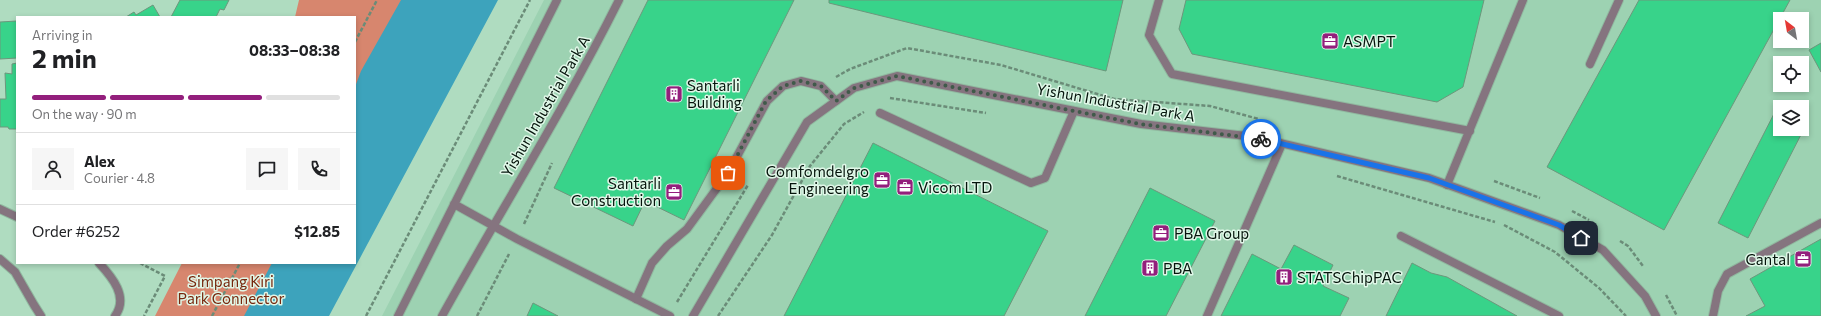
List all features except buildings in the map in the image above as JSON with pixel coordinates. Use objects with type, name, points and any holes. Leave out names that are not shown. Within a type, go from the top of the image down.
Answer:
[{"type":"street","points":[[398,316],[557,0]]},
{"type":"street","name":"Yishun Industrial Park A","points":[[442,316],[590,57],[619,0]]},
{"type":"street","points":[[1159,0],[1149,35],[1172,74],[1470,131]]},
{"type":"street","points":[[1447,185],[1523,0]]},
{"type":"street","points":[[1590,64],[1619,0]]},
{"type":"street","name":"Yishun Industrial Park A","points":[[693,316],[807,122],[854,88],[897,76],[1140,124],[1255,137],[1429,178],[1559,225],[1603,250],[1645,296],[1656,316]]},
{"type":"street","points":[[636,299],[652,263],[668,246],[687,230],[728,173],[766,101],[783,86],[801,81],[821,86],[836,101]]},
{"type":"street","points":[[880,114],[1031,183],[1045,178],[1074,111]]},
{"type":"street","points":[[1207,316],[1282,144]]},
{"type":"street","points":[[454,204],[517,239],[669,316]]},
{"type":"street","points":[[0,209],[16,217]]},
{"type":"street","points":[[1713,316],[1718,291],[1728,274],[1821,223]]},
{"type":"street","points":[[1401,236],[1559,316]]},
{"type":"street","points":[[0,259],[15,272],[34,306],[42,316]]},
{"type":"street","points":[[100,264],[118,286],[120,302],[115,316]]},
{"type":"path","points":[[356,40],[377,0]]},
{"type":"path","points":[[366,316],[530,0]]},
{"type":"path","points":[[821,86],[850,69],[907,48],[1001,65],[1114,99],[1210,106],[1263,120]]},
{"type":"path","points":[[887,97],[988,113]]},
{"type":"path","points":[[718,316],[772,235],[810,166],[844,124],[868,109]]},
{"type":"path","points":[[1337,176],[1501,224],[1555,252],[1599,288],[1626,316]]},
{"type":"path","points":[[1491,180],[1543,199]]},
{"type":"path","points":[[669,316],[749,183]]},
{"type":"path","points":[[1565,208],[1580,214],[1592,222]]},
{"type":"path","points":[[1616,238],[1628,246],[1646,269]]},
{"type":"path","points":[[142,264],[165,276],[144,316]]},
{"type":"path","points":[[212,316],[239,264]]},
{"type":"path","points":[[1664,292],[1677,316]]},
{"type":"shaded area","points":[[544,0],[1821,0],[1821,316],[382,316]]},
{"type":"green space","points":[[299,0],[444,0],[356,170],[356,16],[295,16]]},
{"type":"green space","name":"Simpang Kiri Park Connector","points":[[181,264],[307,264],[280,316],[155,316]]},
{"type":"water","points":[[401,0],[498,0],[329,316],[244,316],[271,264],[356,264],[356,84],[361,71]]},
{"type":"way so far","points":[[728,173],[766,101],[783,86],[801,81],[821,86],[836,101],[854,88],[897,76],[1140,124],[1255,137],[1261,139]]},
{"type":"place","name":"ASMPT","points":[[1330,41]]},
{"type":"place","name":"Santarli Building","points":[[674,94]]},
{"type":"place","name":"Comfomdelgro Engineering","points":[[882,180]]},
{"type":"place","name":"Vicom LTD","points":[[905,187]]},
{"type":"place","name":"Santarli Construction","points":[[674,192]]},
{"type":"place","name":"PBA Group","points":[[1161,233]]},
{"type":"place","name":"Cantal","points":[[1803,259]]},
{"type":"place","name":"PBA","points":[[1150,268]]},
{"type":"place","name":"STATSChipPAC","points":[[1284,277]]},
{"type":"route","points":[[1261,139],[1429,178],[1559,225],[1581,238]]}]
